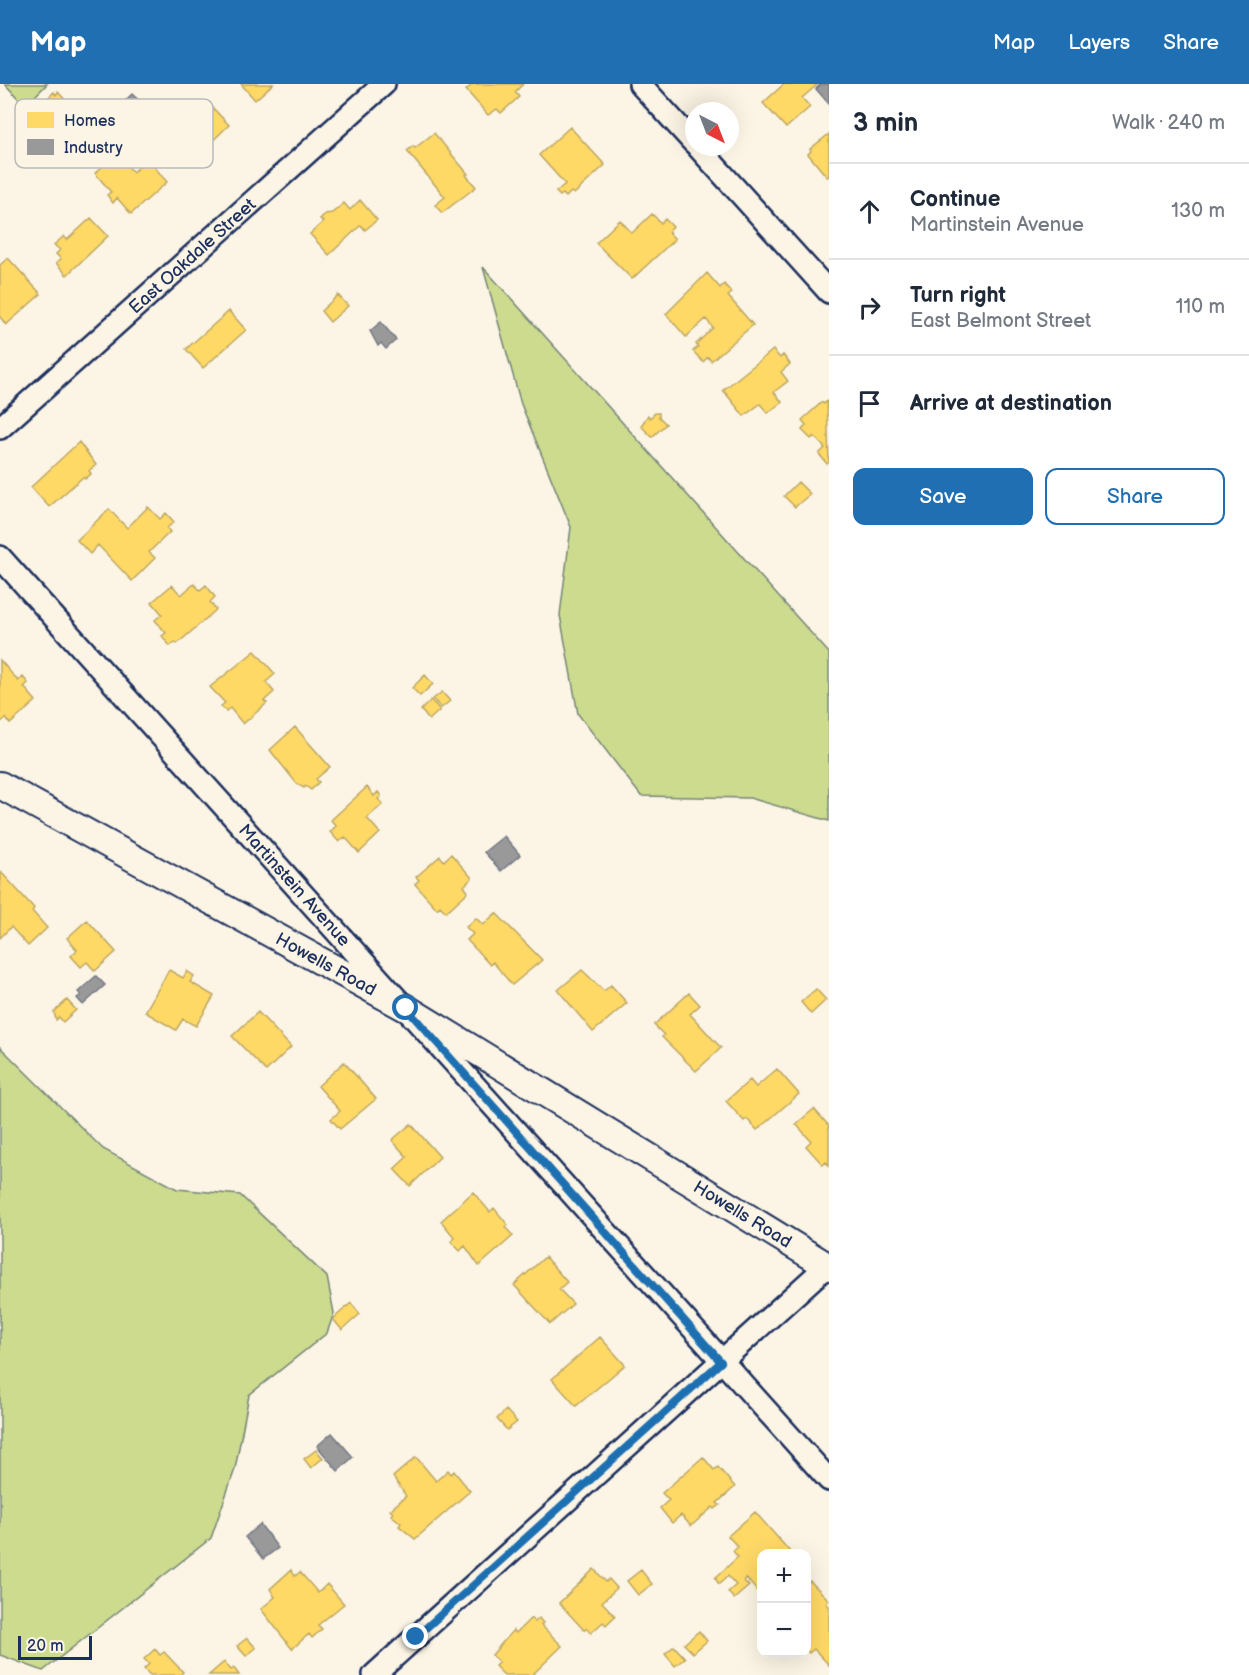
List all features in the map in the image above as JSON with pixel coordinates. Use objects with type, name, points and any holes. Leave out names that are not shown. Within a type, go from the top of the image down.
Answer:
[{"type":"street","name":"East Oakdale Street","points":[[0,428],[384,84]]},
{"type":"street","points":[[640,84],[685,133]]},
{"type":"street","points":[[706,156],[829,292]]},
{"type":"street","name":"Martinstein Avenue","points":[[0,557],[829,1480]]},
{"type":"street","name":"Howells Road","points":[[0,784],[406,1008],[828,1266]]},
{"type":"street","points":[[374,1675],[828,1266]]},
{"type":"green space","points":[[5,84],[47,84],[32,99],[19,99]]},
{"type":"green space","points":[[483,267],[829,653],[829,821],[750,798],[641,796],[578,714],[560,615],[571,527],[521,404]]},
{"type":"green space","points":[[0,1047],[103,1149],[177,1189],[240,1195],[327,1277],[334,1313],[327,1333],[249,1395],[235,1469],[211,1538],[43,1671],[0,1655]]},
{"type":"building: Homes","points":[[241,84],[273,84],[255,100]]},
{"type":"building: Homes","points":[[473,84],[523,84],[515,92],[519,97],[501,113],[497,109],[488,115],[466,90]]},
{"type":"building: Homes","points":[[784,84],[818,84],[802,98],[810,107],[786,128],[763,103]]},
{"type":"building: Homes","points":[[54,92],[56,95],[58,92],[64,99],[47,99]]},
{"type":"building: Homes","points":[[213,108],[229,125],[213,141]]},
{"type":"building: Homes","points":[[570,127],[605,165],[574,194],[571,192],[566,197],[556,192],[565,184],[539,155]]},
{"type":"building: Homes","points":[[434,133],[476,187],[442,213],[435,205],[445,197],[407,151],[413,146],[415,148]]},
{"type":"building: Homes","points":[[829,134],[829,176],[827,177],[808,154],[810,149]]},
{"type":"building: Homes","points":[[101,168],[129,168],[133,172],[138,168],[155,168],[167,182],[131,214],[117,198],[113,203],[107,195],[111,192],[95,173]]},
{"type":"building: Homes","points":[[360,200],[377,220],[365,230],[361,225],[329,255],[310,234],[323,222],[320,219],[325,214],[332,213],[344,203],[350,210]]},
{"type":"building: Homes","points":[[652,214],[661,223],[665,219],[673,227],[668,232],[675,239],[632,279],[596,243],[620,220],[632,233]]},
{"type":"building: Homes","points":[[91,218],[108,236],[67,275],[56,263],[61,259],[56,254],[60,250],[54,245],[64,236],[67,240]]},
{"type":"building: Homes","points":[[8,258],[41,294],[6,325],[0,317],[0,265]]},
{"type":"building: Homes","points":[[707,273],[720,288],[724,284],[732,293],[728,296],[753,325],[711,361],[708,357],[703,362],[693,351],[698,347],[696,344],[713,328],[706,319],[686,337],[666,314]]},
{"type":"building: Homes","points":[[338,295],[348,306],[330,322],[321,311]]},
{"type":"building: Homes","points":[[229,311],[246,330],[203,368],[186,349]]},
{"type":"building: Homes","points":[[773,350],[780,358],[783,355],[790,364],[781,372],[788,381],[774,392],[782,402],[768,413],[760,404],[744,416],[723,390]]},
{"type":"building: Homes","points":[[827,401],[829,462],[827,464],[819,454],[825,448],[814,436],[811,439],[802,430],[806,425],[802,420],[822,402],[824,404]]},
{"type":"building: Homes","points":[[655,413],[659,413],[659,417],[666,424],[652,437],[641,426],[648,415],[650,418]]},
{"type":"building: Homes","points":[[79,442],[96,465],[89,471],[91,474],[85,479],[83,477],[49,507],[31,487]]},
{"type":"building: Homes","points":[[798,482],[810,494],[795,507],[784,496]]},
{"type":"building: Homes","points":[[148,507],[160,519],[166,513],[174,522],[167,528],[170,532],[149,552],[155,558],[132,581],[98,545],[90,554],[77,540],[109,509],[127,528]]},
{"type":"building: Homes","points":[[194,584],[200,590],[206,585],[215,597],[210,602],[216,610],[177,644],[175,642],[170,646],[162,636],[166,633],[155,620],[162,614],[152,602],[172,585],[181,595]]},
{"type":"building: Homes","points":[[255,651],[275,674],[266,682],[274,692],[264,701],[267,703],[243,724],[230,708],[226,711],[221,706],[225,703],[210,687]]},
{"type":"building: Homes","points":[[0,660],[18,681],[23,677],[28,683],[24,687],[36,701],[10,724],[6,718],[0,723]]},
{"type":"building: Homes","points":[[425,675],[433,684],[420,696],[412,688]]},
{"type":"building: Homes","points":[[442,692],[450,701],[441,708],[433,699]]},
{"type":"building: Homes","points":[[431,700],[440,710],[429,720],[421,710]]},
{"type":"building: Homes","points":[[295,727],[330,767],[316,779],[319,782],[311,790],[297,784],[270,750]]},
{"type":"building: Homes","points":[[367,787],[374,796],[378,792],[381,796],[378,799],[383,804],[367,818],[380,833],[359,853],[345,837],[339,842],[330,832],[336,826],[331,820]]},
{"type":"building: Homes","points":[[451,854],[472,878],[464,886],[468,892],[446,912],[440,906],[437,909],[415,884],[419,880],[416,877],[440,856],[444,861]]},
{"type":"building: Homes","points":[[1,872],[34,908],[32,911],[47,928],[28,946],[11,927],[0,938]]},
{"type":"building: Homes","points":[[496,913],[542,960],[512,985],[493,962],[490,965],[467,940],[473,934],[466,927],[476,918],[483,925]]},
{"type":"building: Homes","points":[[87,920],[116,952],[95,971],[87,962],[81,967],[71,956],[77,950],[67,938]]},
{"type":"building: Homes","points":[[169,970],[183,978],[187,971],[194,976],[190,982],[214,996],[196,1026],[183,1019],[176,1030],[145,1012]]},
{"type":"building: Homes","points":[[582,970],[604,991],[611,985],[627,1003],[593,1032],[558,990]]},
{"type":"building: Homes","points":[[816,989],[826,1000],[811,1014],[801,1002]]},
{"type":"building: Homes","points":[[689,993],[700,1005],[690,1014],[721,1048],[696,1071],[662,1037],[664,1035],[654,1025]]},
{"type":"building: Homes","points":[[67,1000],[76,1010],[63,1022],[59,1017],[56,1020],[54,1012]]},
{"type":"building: Homes","points":[[258,1012],[291,1047],[266,1071],[232,1036]]},
{"type":"building: Homes","points":[[344,1062],[376,1099],[340,1129],[331,1119],[340,1111],[318,1086]]},
{"type":"building: Homes","points":[[777,1069],[799,1094],[757,1130],[747,1119],[744,1121],[726,1101],[750,1080],[756,1087]]},
{"type":"building: Homes","points":[[814,1109],[829,1126],[829,1166],[826,1162],[823,1165],[806,1146],[811,1141],[796,1124]]},
{"type":"building: Homes","points":[[411,1124],[440,1157],[410,1186],[394,1169],[407,1157],[392,1140]]},
{"type":"building: Homes","points":[[473,1192],[490,1212],[494,1208],[508,1225],[505,1227],[513,1236],[479,1266],[465,1246],[460,1251],[451,1241],[455,1238],[441,1221]]},
{"type":"building: Homes","points":[[545,1257],[567,1282],[559,1289],[573,1304],[550,1324],[514,1285]]},
{"type":"building: Homes","points":[[351,1303],[360,1314],[342,1330],[333,1319]]},
{"type":"building: Homes","points":[[600,1337],[625,1365],[576,1406],[552,1379]]},
{"type":"building: Homes","points":[[506,1410],[517,1422],[507,1430],[497,1419]]},
{"type":"building: Homes","points":[[316,1450],[323,1458],[311,1468],[304,1459]]},
{"type":"building: Homes","points":[[416,1457],[436,1481],[448,1470],[451,1474],[454,1471],[470,1491],[415,1539],[399,1526],[401,1523],[391,1515],[393,1513],[390,1510],[406,1496],[393,1477]]},
{"type":"building: Homes","points":[[703,1457],[714,1470],[718,1467],[735,1487],[717,1503],[720,1505],[715,1509],[713,1507],[691,1526],[681,1515],[672,1523],[660,1508],[669,1500],[662,1493]]},
{"type":"building: Homes","points":[[755,1512],[788,1549],[757,1549],[757,1591],[746,1578],[744,1581],[749,1586],[734,1599],[728,1592],[736,1585],[728,1576],[719,1584],[715,1578],[738,1557],[733,1551],[738,1547],[728,1536]]},
{"type":"building: Homes","points":[[594,1569],[606,1582],[609,1579],[617,1588],[602,1602],[615,1616],[606,1625],[603,1622],[591,1633],[586,1628],[584,1630],[559,1603]]},
{"type":"building: Homes","points":[[291,1570],[295,1576],[300,1572],[318,1593],[327,1584],[344,1604],[318,1625],[322,1629],[312,1638],[309,1634],[292,1649],[261,1609],[275,1597],[270,1589]]},
{"type":"building: Homes","points":[[641,1570],[652,1584],[638,1595],[627,1581]]},
{"type":"building: Homes","points":[[811,1582],[829,1600],[826,1603],[829,1606],[829,1665],[814,1649],[811,1651]]},
{"type":"building: Homes","points":[[531,1618],[535,1622],[539,1618],[543,1623],[541,1625],[562,1646],[532,1675],[504,1675],[495,1666],[499,1662],[492,1655],[513,1630],[516,1633]]},
{"type":"building: Homes","points":[[699,1631],[707,1641],[693,1653],[684,1644]]},
{"type":"building: Homes","points":[[247,1638],[256,1648],[246,1656],[237,1646]]},
{"type":"building: Homes","points":[[674,1646],[685,1658],[675,1666],[665,1654]]},
{"type":"building: Homes","points":[[155,1649],[160,1655],[164,1652],[183,1672],[180,1675],[150,1675],[144,1669],[149,1664],[144,1659]]},
{"type":"building: Homes","points":[[224,1662],[231,1670],[234,1668],[239,1675],[209,1675]]},
{"type":"building: Industry","points":[[821,84],[829,84],[829,104],[816,89]]},
{"type":"building: Industry","points":[[132,94],[137,99],[127,99]]},
{"type":"building: Industry","points":[[381,322],[396,340],[386,349],[381,343],[378,346],[370,331]]},
{"type":"building: Industry","points":[[504,836],[520,855],[501,871],[484,852]]},
{"type":"building: Industry","points":[[96,976],[105,985],[83,1005],[77,998],[81,995],[78,992]]},
{"type":"building: Industry","points":[[332,1433],[353,1457],[338,1471],[317,1446]]},
{"type":"building: Industry","points":[[260,1524],[278,1548],[263,1559],[245,1537]]},
{"type":"route","points":[[406,1008],[721,1362],[416,1637]]}]
